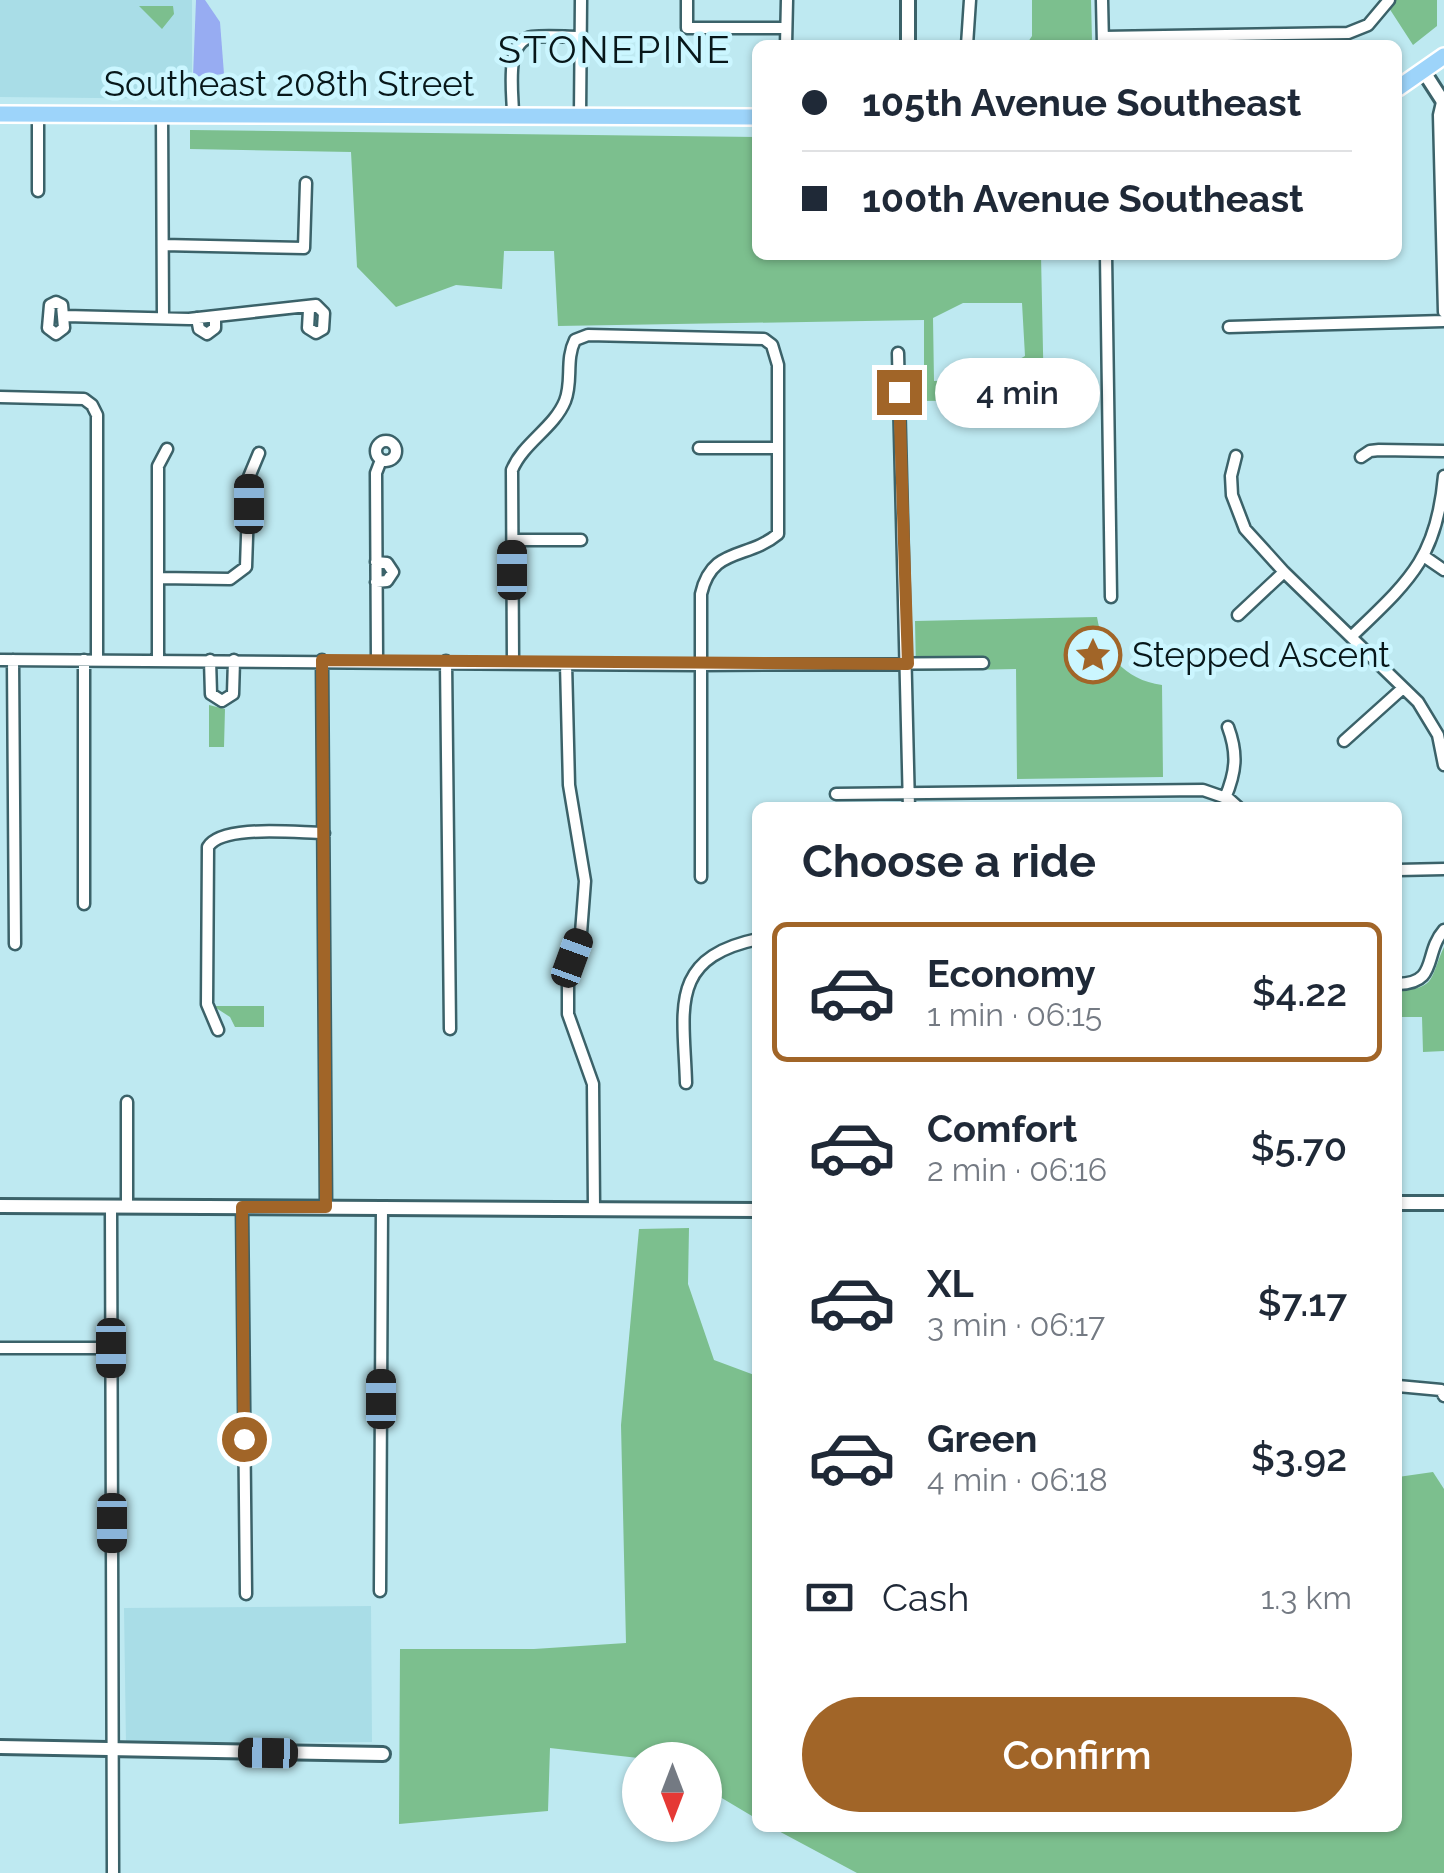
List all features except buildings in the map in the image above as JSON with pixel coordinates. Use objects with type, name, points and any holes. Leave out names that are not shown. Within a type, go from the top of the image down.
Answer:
[{"type":"main road","points":[[1402,86],[1444,56]]},
{"type":"main road","name":"Southeast 208th Street","points":[[0,114],[752,117]]},
{"type":"street","points":[[580,115],[581,0]]},
{"type":"street","points":[[687,0],[687,28],[786,28]]},
{"type":"street","points":[[786,40],[787,0]]},
{"type":"street","points":[[908,0],[908,40]]},
{"type":"street","points":[[967,40],[970,0]]},
{"type":"street","points":[[1102,0],[1103,40]]},
{"type":"street","points":[[1134,40],[1348,33],[1376,18],[1389,0]]},
{"type":"street","points":[[513,115],[514,55],[519,43],[530,37],[580,37]]},
{"type":"street","points":[[1424,72],[1443,102],[1439,115],[1444,312]]},
{"type":"street","points":[[162,113],[163,318]]},
{"type":"street","points":[[38,114],[38,191]]},
{"type":"street","points":[[163,245],[304,248],[306,183]]},
{"type":"street","points":[[1106,260],[1110,597]]},
{"type":"street","points":[[65,316],[197,318],[198,329],[207,334],[215,328],[215,317],[313,306]]},
{"type":"street","points":[[1229,327],[1444,320]]},
{"type":"street","points":[[512,662],[512,470],[566,399],[569,356],[576,340],[588,335],[751,336],[772,345],[778,365],[778,534],[768,542],[724,558],[704,579],[701,594],[701,877]]},
{"type":"street","points":[[898,353],[909,802]]},
{"type":"street","points":[[0,396],[84,398],[96,415],[84,904]]},
{"type":"street","points":[[699,448],[777,448]]},
{"type":"street","points":[[158,660],[158,466],[166,449]]},
{"type":"street","points":[[1362,457],[1370,450],[1444,451]]},
{"type":"street","points":[[158,578],[230,579],[242,572],[249,560],[249,476],[259,453]]},
{"type":"street","points":[[1236,456],[1231,484],[1239,519],[1284,572],[1353,636],[1430,720],[1438,735],[1444,765]]},
{"type":"street","points":[[377,661],[376,473],[381,460]]},
{"type":"street","points":[[1353,636],[1406,583],[1425,557],[1438,519],[1444,476]]},
{"type":"street","points":[[512,540],[582,540]]},
{"type":"street","points":[[1425,557],[1444,570]]},
{"type":"street","points":[[376,562],[387,563],[394,572],[388,581],[376,582]]},
{"type":"street","points":[[1238,615],[1284,572]]},
{"type":"street","points":[[0,660],[983,663]]},
{"type":"street","points":[[14,660],[15,944]]},
{"type":"street","points":[[210,660],[211,694],[222,701],[233,694],[234,660]]},
{"type":"street","points":[[322,660],[326,1207]]},
{"type":"street","points":[[446,661],[450,1029]]},
{"type":"street","points":[[566,664],[568,771],[585,881],[582,933],[568,977],[568,1014],[592,1084],[594,1208]]},
{"type":"street","points":[[1344,741],[1402,688]]},
{"type":"street","points":[[1225,798],[1234,778],[1236,758],[1228,727]]},
{"type":"street","points":[[836,794],[1203,790],[1231,802]]},
{"type":"street","points":[[218,1030],[207,1004],[206,859],[212,841],[228,833],[324,833]]},
{"type":"street","points":[[1402,870],[1444,869]]},
{"type":"street","points":[[1402,984],[1412,984],[1423,977],[1433,945],[1444,930]]},
{"type":"street","points":[[686,1083],[686,990],[698,968],[736,944],[752,940]]},
{"type":"street","points":[[126,1207],[127,1102]]},
{"type":"street","points":[[1402,1203],[1444,1202]]},
{"type":"street","points":[[0,1206],[752,1210]]},
{"type":"street","points":[[111,1207],[113,1873]]},
{"type":"street","points":[[242,1207],[246,1594]]},
{"type":"street","points":[[380,1590],[382,1208]]},
{"type":"street","points":[[0,1348],[111,1348]]},
{"type":"street","points":[[1402,1386],[1440,1390],[1444,1396]]},
{"type":"street","points":[[0,1747],[384,1754]]},
{"type":"shaded area","points":[[0,0],[192,0],[192,99],[0,97]]},
{"type":"shaded area","points":[[371,1606],[372,1742],[126,1744],[124,1608]]},
{"type":"green space","points":[[1032,0],[1091,0],[1092,40],[1029,40]]},
{"type":"green space","points":[[1394,0],[1437,0],[1437,26],[1413,45],[1389,8]]},
{"type":"green space","points":[[139,6],[173,6],[174,14],[162,29]]},
{"type":"green space","points":[[190,130],[752,137],[752,260],[1041,260],[1044,399],[924,401],[924,320],[558,326],[554,251],[504,251],[502,289],[456,285],[396,307],[357,267],[351,152],[190,149]],"holes":[[[963,303],[1022,303],[1025,356],[983,379],[934,381],[933,318]]]},
{"type":"green space","points":[[1097,617],[1104,642],[1118,663],[1137,677],[1162,685],[1163,777],[1017,779],[1016,669],[916,671],[915,621]]},
{"type":"green space","points":[[209,705],[225,709],[224,747],[209,747]]},
{"type":"green space","points":[[1444,947],[1444,1051],[1423,1052],[1422,1017],[1402,1017],[1402,990],[1426,984]]},
{"type":"green space","points":[[213,1006],[264,1006],[264,1027],[235,1027],[230,1017]]},
{"type":"green space","points":[[689,1228],[688,1284],[714,1360],[752,1374],[752,1816],[722,1798],[722,1742],[622,1742],[622,1756],[550,1748],[548,1811],[399,1824],[400,1649],[534,1649],[626,1643],[621,1425],[639,1229]]},
{"type":"green space","points":[[1433,1472],[1444,1489],[1444,1873],[857,1873],[780,1832],[1402,1832],[1402,1476]]},
{"type":"water","points":[[196,0],[205,0],[220,22],[224,74],[193,77]]},
{"type":"place","name":"Stepped Ascent","points":[[1093,655]]},
{"type":"district","name":"STONEPINE","points":[[615,50]]},
{"type":"route","points":[[244,1439],[242,1207],[326,1207],[322,660],[908,664],[899,392]]}]
